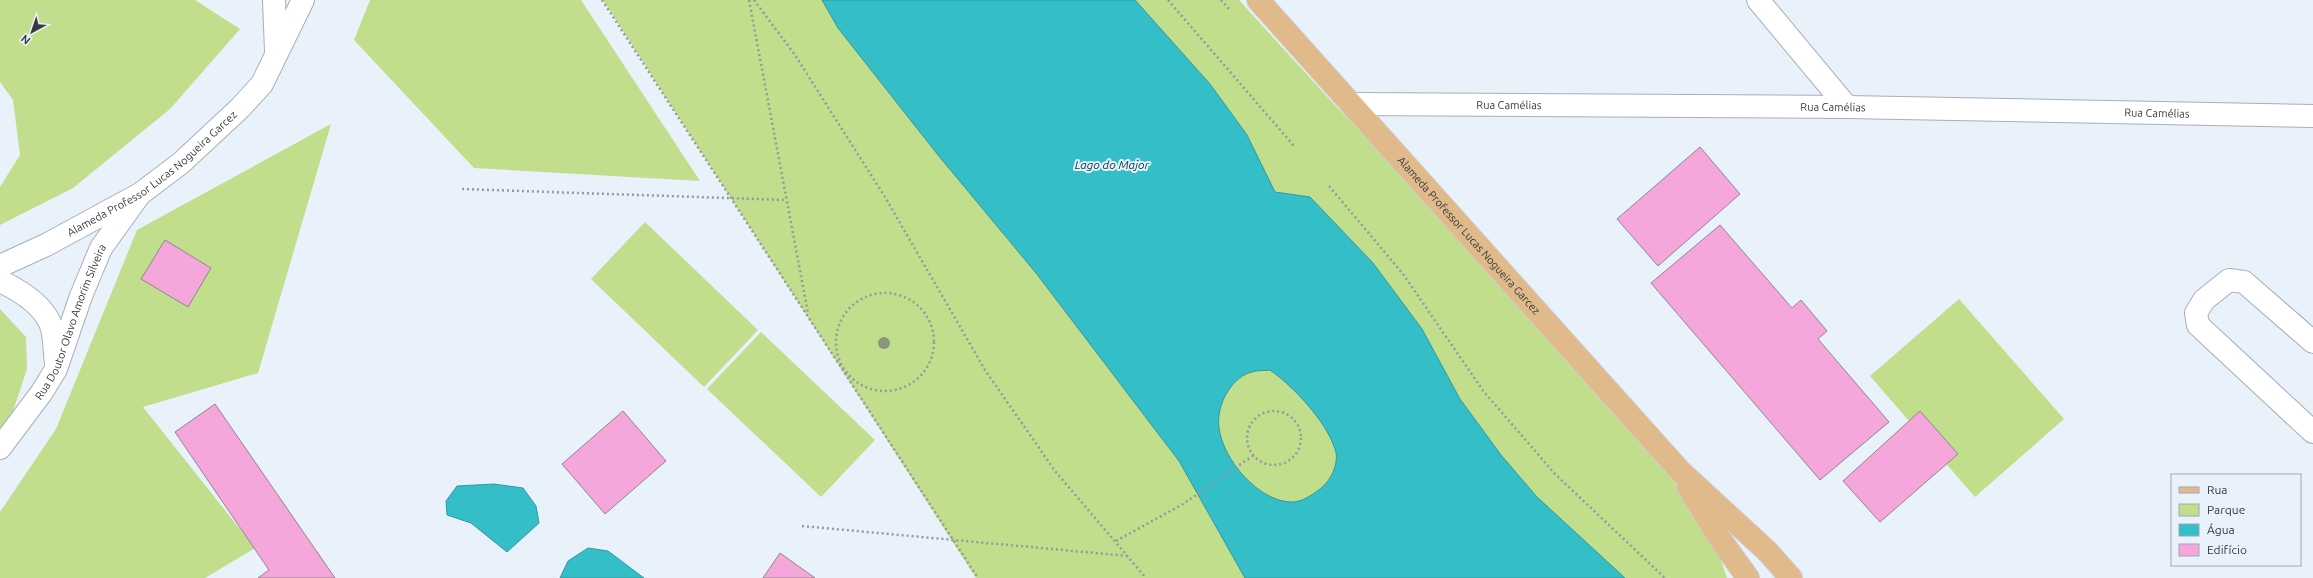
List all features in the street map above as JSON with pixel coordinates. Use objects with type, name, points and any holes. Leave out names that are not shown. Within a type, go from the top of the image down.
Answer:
[{"type":"main road","name":"Alameda Professor Lucas Nogueira Garcez","points":[[1258,0],[1680,472],[1768,552],[1791,578]]},
{"type":"main road","name":"Alameda Professor Lucas Nogueira Garcez","points":[[1680,472],[1697,504],[1748,578]]},
{"type":"street","name":"Alameda Professor Lucas Nogueira Garcez","points":[[274,0],[276,52]]},
{"type":"street","name":"Alameda Professor Lucas Nogueira Garcez","points":[[0,266],[46,245],[140,194],[181,163],[240,108],[262,84],[276,52],[303,0]]},
{"type":"street","points":[[1758,0],[1847,107]]},
{"type":"street","name":"Rua Camélias","points":[[1352,104],[1847,107],[2313,116]]},
{"type":"street","name":"Rua Doutor Olavo Amorim Silveira","points":[[0,448],[42,392],[56,369],[80,296],[101,248],[140,194]]},
{"type":"street","points":[[2313,342],[2244,282],[2229,280],[2204,300],[2196,313],[2198,325],[2313,432]]},
{"type":"street","points":[[0,281],[17,289],[36,305],[50,324],[56,369]]},
{"type":"street","points":[[1720,539],[1737,578]]},
{"type":"path","points":[[602,0],[978,578]]},
{"type":"path","points":[[748,0],[808,315]]},
{"type":"path","points":[[754,0],[795,55],[885,197],[985,370],[1055,471],[1146,578]]},
{"type":"path","points":[[1168,0],[1294,146]]},
{"type":"path","points":[[1329,186],[1403,274],[1484,392],[1555,474],[1665,578]]},
{"type":"path","points":[[462,189],[786,200]]},
{"type":"path","points":[[888,293],[903,297],[917,305],[927,316],[933,332],[934,349],[929,365],[919,378],[905,388],[888,391],[872,389],[857,382],[844,370],[838,356],[836,340],[839,325],[847,311],[859,301],[873,295],[888,293]]},
{"type":"path","points":[[1277,411],[1294,420],[1301,435],[1300,444],[1292,458],[1276,465],[1260,461],[1254,455],[1249,448],[1247,438],[1253,421],[1260,415],[1277,411]]},
{"type":"path","points":[[1116,541],[1183,504],[1254,455]]},
{"type":"path","points":[[802,526],[1128,556]]},
{"type":"green space","points":[[0,0],[195,0],[240,29],[170,109],[73,188],[0,225],[0,187],[20,155],[13,100],[0,82]]},
{"type":"green space","points":[[370,0],[581,0],[700,181],[474,168],[354,40]]},
{"type":"green space","points":[[603,0],[1239,0],[1333,103],[1598,380],[1676,481],[1717,548],[1727,578],[976,578]]},
{"type":"green space","points":[[331,124],[258,373],[143,407],[255,548],[205,578],[0,578],[0,512],[56,429],[137,230]]},
{"type":"green space","points":[[645,222],[758,330],[704,387],[591,279]]},
{"type":"green space","points":[[1959,299],[2064,419],[1975,497],[1870,376]]},
{"type":"green space","points":[[0,309],[26,337],[27,369],[13,411],[0,430]]},
{"type":"green space","points":[[761,332],[875,440],[821,497],[707,389]]},
{"type":"water","name":"Lago do Major","points":[[822,0],[1135,0],[1210,84],[1247,135],[1275,192],[1310,197],[1373,263],[1422,329],[1460,399],[1501,455],[1537,497],[1625,578],[1245,578],[1179,461],[1036,273],[938,155],[838,28]],"holes":[[[1270,370],[1289,385],[1317,416],[1331,438],[1336,454],[1334,471],[1324,486],[1306,498],[1294,502],[1278,500],[1254,486],[1235,465],[1227,452],[1219,428],[1219,412],[1222,402],[1230,388],[1237,380],[1245,374],[1254,371]]]},
{"type":"water","points":[[494,484],[523,488],[536,506],[539,523],[507,552],[471,523],[447,515],[446,501],[457,486]]},
{"type":"water","points":[[588,548],[608,551],[644,578],[560,578],[568,561]]},
{"type":"building","points":[[1700,147],[1740,194],[1658,266],[1617,219]]},
{"type":"building","points":[[1720,225],[1792,308],[1801,300],[1827,331],[1818,339],[1889,422],[1820,480],[1651,283]]},
{"type":"building","points":[[165,240],[211,268],[188,307],[141,279]]},
{"type":"building","points":[[215,404],[335,578],[258,578],[269,570],[175,432]]},
{"type":"building","points":[[623,411],[666,461],[605,514],[562,464]]},
{"type":"building","points":[[1920,411],[1958,454],[1880,522],[1843,481]]},
{"type":"building","points":[[780,553],[815,578],[763,578]]}]
